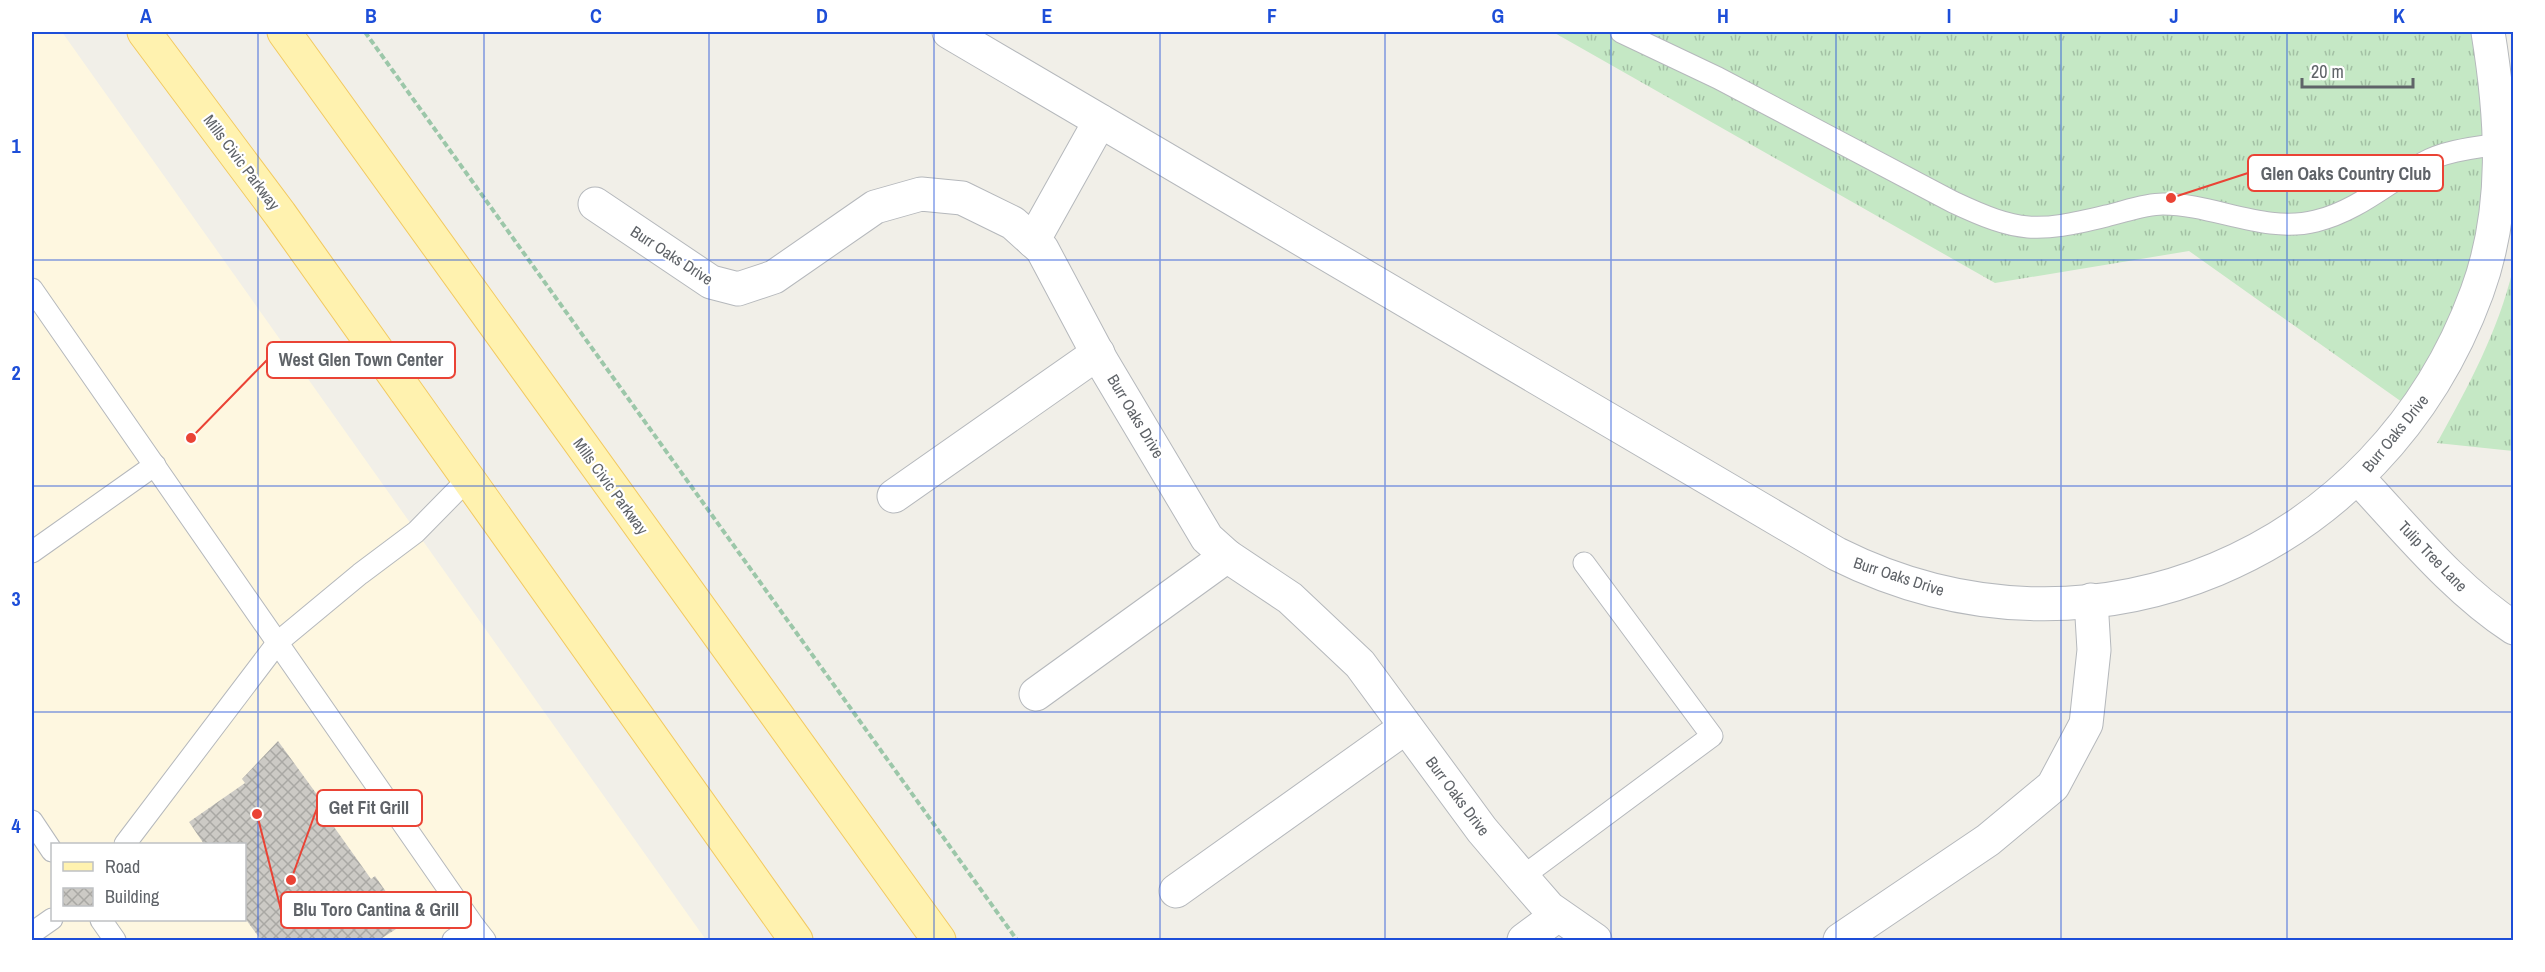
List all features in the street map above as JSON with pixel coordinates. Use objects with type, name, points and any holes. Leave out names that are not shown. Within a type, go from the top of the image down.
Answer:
[{"type":"main road","name":"Mills Civic Parkway","points":[[144,32],[280,214],[796,940]]},
{"type":"main road","name":"Mills Civic Parkway","points":[[284,32],[939,940]]},
{"type":"street","name":"Burr Oaks Drive","points":[[949,32],[1811,540],[1865,568],[1929,590],[1995,601],[2065,603],[2142,593],[2205,574],[2267,545],[2323,508],[2358,478],[2416,412],[2452,351],[2478,290],[2493,226],[2500,168],[2506,142],[2487,32]]},
{"type":"street","points":[[1033,240],[1100,121]]},
{"type":"street","name":"Burr Oaks Drive","points":[[595,204],[711,282],[738,289],[774,277],[875,207],[921,194],[962,198],[1013,223],[1041,249],[1098,353],[1207,538],[1227,556],[1290,598],[1360,664],[1482,830],[1522,877],[1558,915],[1595,940]]},
{"type":"street","points":[[894,496],[1098,353]]},
{"type":"street","name":"Tulip Tree Lane","points":[[2358,478],[2454,580],[2490,613],[2514,628]]},
{"type":"street","points":[[1036,694],[1227,556]]},
{"type":"street","points":[[1840,940],[1988,840],[2053,786],[2086,724],[2094,650],[2091,600]]},
{"type":"street","points":[[1176,891],[1406,727]]},
{"type":"street","points":[[1524,940],[1558,915]]},
{"type":"lane","points":[[1622,32],[1718,78],[1953,202],[1998,221],[2024,228],[2049,229],[2161,204],[2181,205],[2284,225],[2314,222],[2358,205],[2424,162],[2472,148],[2506,142]]},
{"type":"lane","points":[[32,289],[480,933],[453,940]]},
{"type":"lane","points":[[32,552],[155,465]]},
{"type":"lane","points":[[126,843],[278,642],[360,574],[416,532],[469,478]]},
{"type":"lane","points":[[1522,877],[1712,736],[1584,563]]},
{"type":"lane","points":[[32,933],[51,920]]},
{"type":"lane","points":[[102,921],[116,940]]},
{"type":"path","points":[[365,32],[1017,940]]},
{"type":"shaded area","points":[[32,32],[62,32],[706,940],[32,940]]},
{"type":"green space","points":[[1553,32],[2488,32],[2493,227],[2416,412],[2189,251],[1995,283]]},
{"type":"green space","points":[[2513,269],[2513,451],[2437,443],[2491,337]]},
{"type":"building","points":[[278,741],[321,800],[317,803],[371,879],[375,876],[407,922],[379,940],[261,940],[246,920],[246,843],[203,843],[189,822],[245,783],[242,779]]},
{"type":"place","name":"Glen Oaks Country Club","points":[[2171,198]]},
{"type":"place","name":"West Glen Town Center","points":[[191,438]]},
{"type":"place","name":"Blu Toro Cantina & Grill","points":[[257,814]]},
{"type":"place","name":"Get Fit Grill","points":[[291,880]]}]
